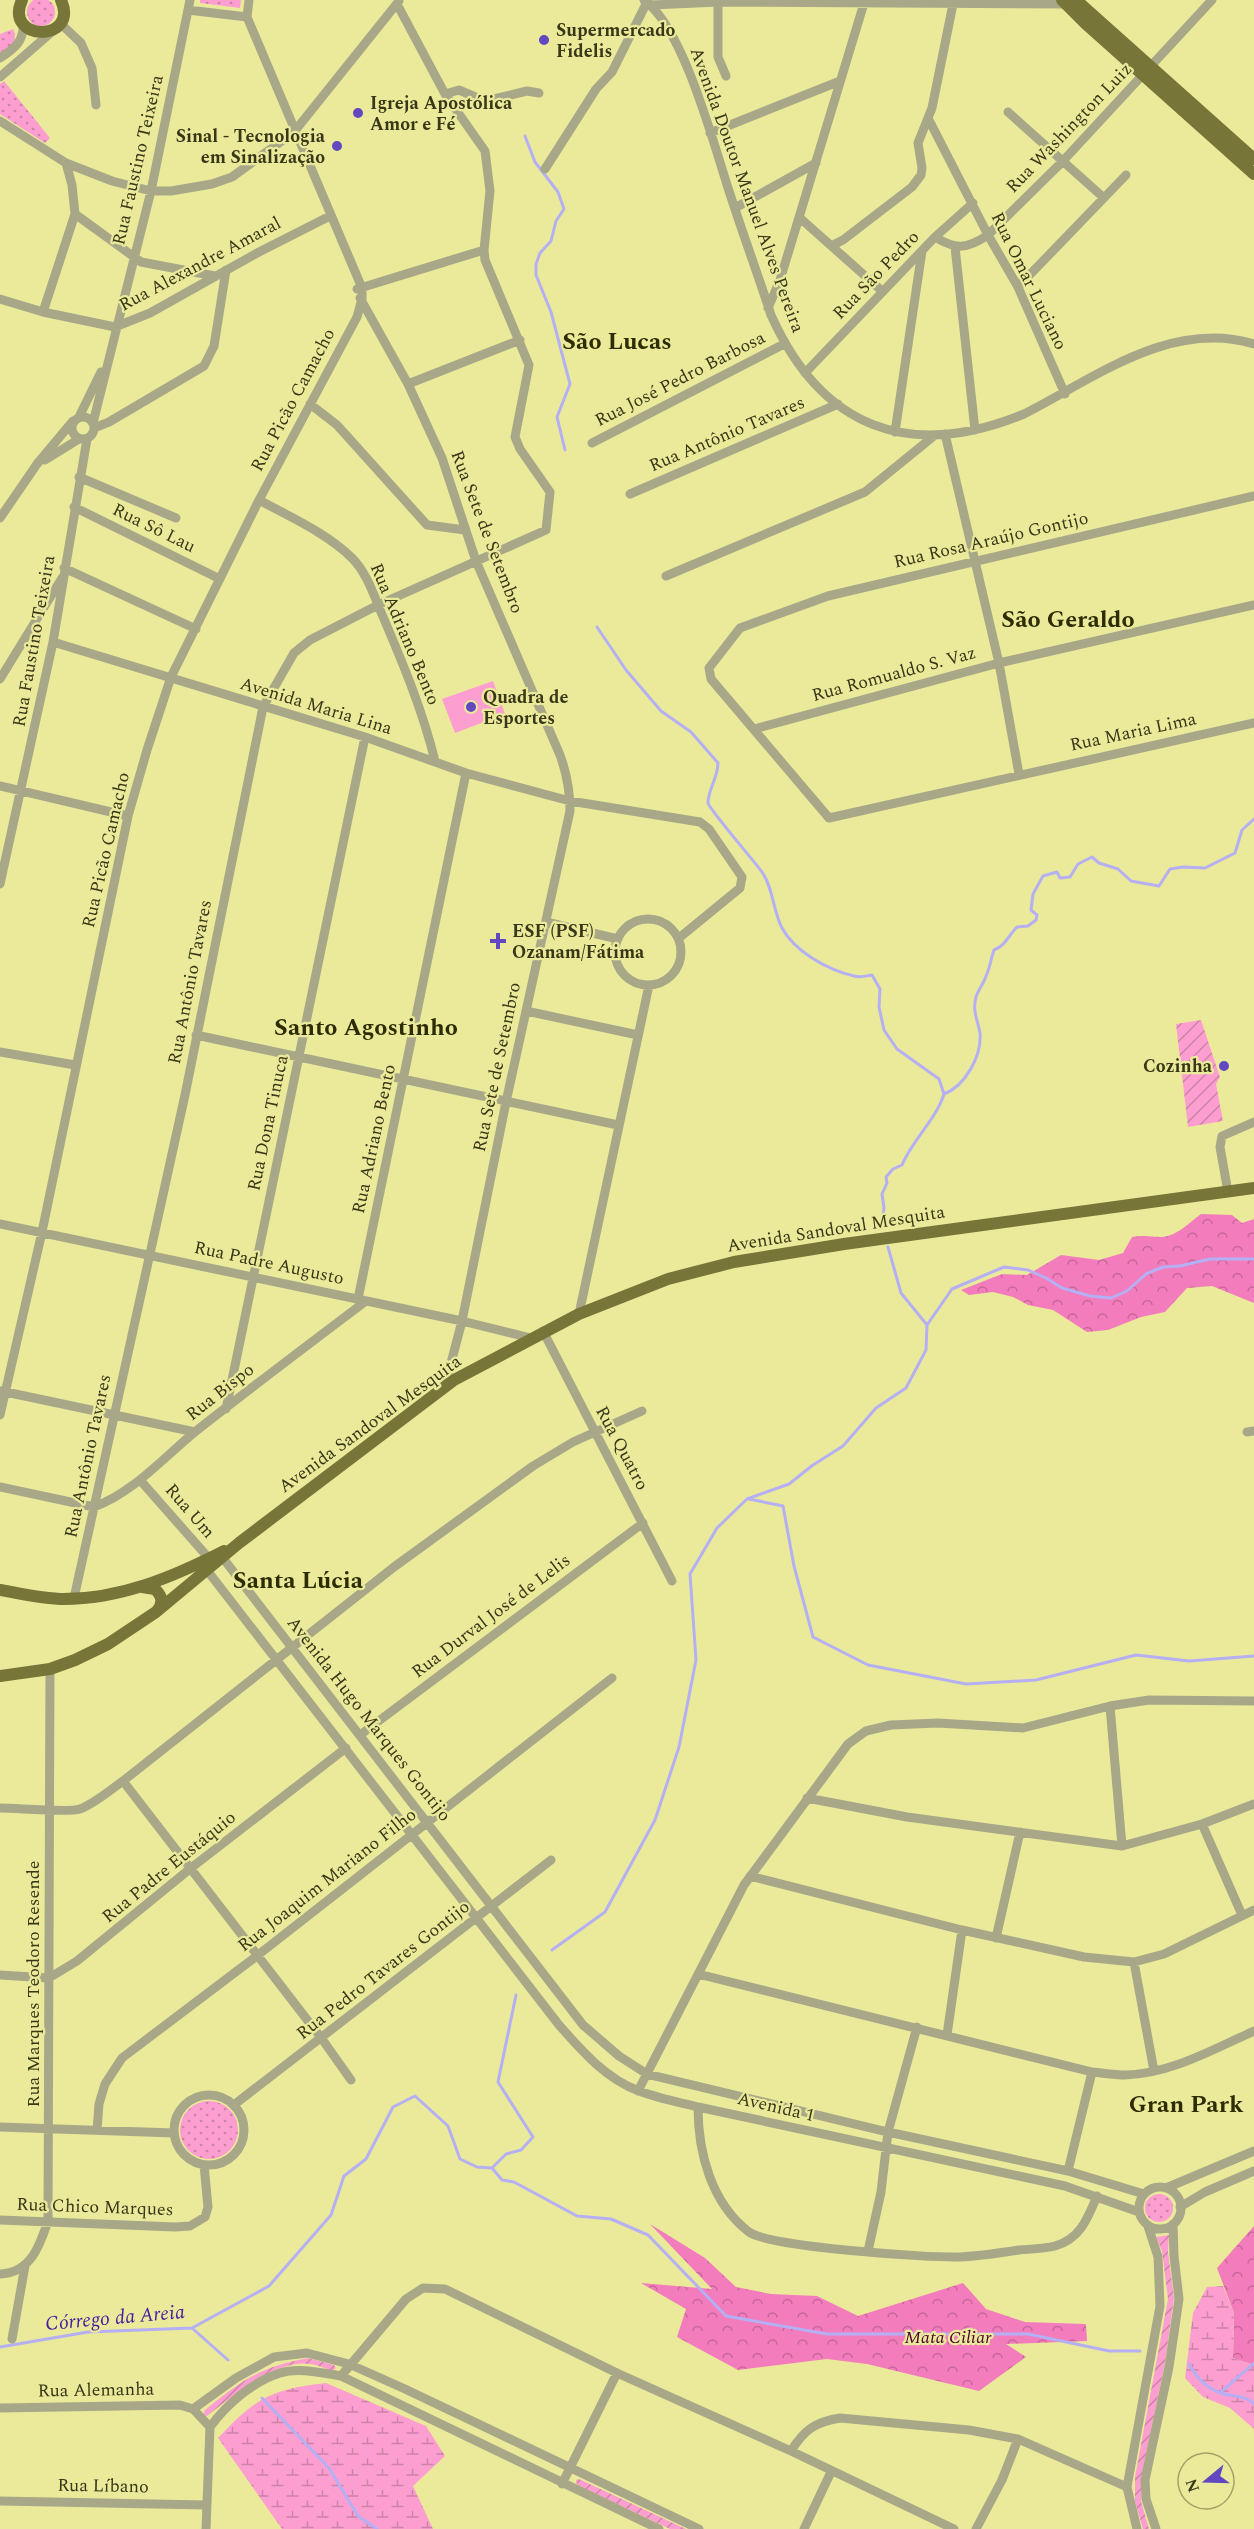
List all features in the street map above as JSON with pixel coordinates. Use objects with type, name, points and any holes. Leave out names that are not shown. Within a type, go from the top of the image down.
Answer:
[{"type":"main road","points":[[21,1],[19,10],[23,22],[35,32],[42,33],[58,26],[65,1]]},
{"type":"main road","points":[[1068,1],[1193,112],[1254,174]]},
{"type":"main road","points":[[1193,112],[1254,159]]},
{"type":"main road","name":"Avenida Sandoval Mesquita","points":[[0,1677],[50,1669],[108,1644],[156,1612],[210,1562],[239,1543],[446,1386],[543,1331],[579,1314],[668,1279],[734,1262],[1254,1188]]},
{"type":"main road","points":[[0,1590],[58,1599],[74,1598],[142,1587],[210,1562]]},
{"type":"main road","points":[[142,1587],[155,1589],[160,1594],[161,1607],[156,1612]]},
{"type":"street","points":[[249,0],[247,17],[330,216]]},
{"type":"street","name":"Rua Washington Luiz","points":[[955,247],[975,243],[988,235],[1062,162],[1212,0]]},
{"type":"street","points":[[545,169],[596,89],[612,72],[648,2],[776,1],[952,4],[1068,1]]},
{"type":"street","points":[[0,121],[66,163],[92,175],[151,191],[197,187],[232,177],[294,132],[398,2],[445,94],[484,151],[490,191],[484,250],[497,292],[520,340],[408,384]]},
{"type":"street","name":"Avenida Doutor Manuel Alves Pereira","points":[[648,2],[670,28],[680,51],[710,133],[768,308],[784,344],[815,385],[858,417],[878,427],[912,436],[975,430],[1024,414],[1129,358],[1166,344],[1214,337],[1254,344]]},
{"type":"street","points":[[718,2],[718,57],[726,76]]},
{"type":"street","points":[[768,308],[780,280],[800,218],[864,2]]},
{"type":"street","points":[[832,245],[843,240],[917,181],[922,168],[918,143],[928,120],[952,4]]},
{"type":"street","points":[[189,5],[247,17]]},
{"type":"street","name":"Rua Faustino Teixeira","points":[[93,426],[106,362],[151,191],[189,5]]},
{"type":"street","points":[[0,58],[16,48],[20,42],[24,29],[23,22]]},
{"type":"street","points":[[0,77],[58,26],[81,43],[85,51],[92,68],[96,105]]},
{"type":"street","points":[[710,133],[840,81]]},
{"type":"street","points":[[445,94],[459,90],[485,101],[527,91],[538,93]]},
{"type":"street","points":[[1008,112],[1104,198]]},
{"type":"street","name":"Rua Omar Luciano","points":[[928,120],[1018,287],[1065,394]]},
{"type":"street","points":[[42,312],[75,214],[72,185],[66,163]]},
{"type":"street","points":[[735,208],[816,163]]},
{"type":"street","points":[[1018,287],[1126,175]]},
{"type":"street","name":"Rua São Pedro","points":[[805,373],[922,250],[973,203]]},
{"type":"street","points":[[75,214],[133,256],[147,263],[215,276]]},
{"type":"street","name":"Rua Alexandre Amaral","points":[[0,299],[42,312],[115,327],[150,313],[330,216]]},
{"type":"street","name":"Rua Sete de Setembro","points":[[330,216],[356,274],[359,293],[408,384],[442,458],[476,561],[568,777],[570,801],[546,922],[506,1102],[462,1321],[446,1386]]},
{"type":"street","points":[[800,218],[882,291]]},
{"type":"street","points":[[935,237],[955,247],[975,430]]},
{"type":"street","points":[[359,293],[484,250]]},
{"type":"street","points":[[895,432],[922,250]]},
{"type":"street","points":[[93,426],[109,422],[204,366],[214,346],[226,270]]},
{"type":"street","name":"Rua Picão Camacho","points":[[0,1415],[3,1392],[42,1232],[75,1065],[129,816],[144,758],[171,677],[259,500],[349,328],[357,317],[359,293]]},
{"type":"street","name":"Rua Antônio Tavares","points":[[74,1598],[196,1035],[264,707],[299,646],[322,632],[378,605],[546,530],[550,492],[520,450],[515,437],[529,365],[520,340]]},
{"type":"street","name":"Rua José Pedro Barbosa","points":[[592,443],[784,344]]},
{"type":"street","name":"Rua Faustino Teixeira","points":[[0,518],[37,464],[76,419],[106,362]]},
{"type":"street","points":[[310,404],[337,424],[427,525],[465,530]]},
{"type":"street","name":"Rua Antônio Tavares","points":[[630,494],[838,404]]},
{"type":"street","points":[[37,464],[93,434],[93,426],[88,418],[76,419],[71,430],[83,439]]},
{"type":"street","points":[[945,434],[999,663],[1019,774]]},
{"type":"street","points":[[666,576],[865,492],[935,435]]},
{"type":"street","name":"Rua Faustino Teixeira","points":[[0,884],[53,642],[83,439]]},
{"type":"street","points":[[79,477],[176,518]]},
{"type":"street","name":"Rua Rosa Araújo Gontijo","points":[[754,729],[711,679],[709,668],[740,628],[828,596],[1254,496]]},
{"type":"street","name":"Rua Adriano Bento","points":[[259,500],[320,534],[353,559],[363,573],[427,729],[435,761]]},
{"type":"street","name":"Rua Sô Lau","points":[[74,507],[220,579]]},
{"type":"street","points":[[0,679],[64,572],[196,628]]},
{"type":"street","name":"Rua Romualdo S. Vaz","points":[[754,729],[999,663],[1254,605]]},
{"type":"street","name":"Avenida Maria Lina","points":[[53,642],[365,737],[466,773],[570,801],[700,822],[709,829],[742,877],[740,888],[678,938]]},
{"type":"street","name":"Rua Maria Lima","points":[[754,729],[829,818],[1254,723]]},
{"type":"street","name":"Rua Dona Tinuca","points":[[226,1409],[365,737]]},
{"type":"street","name":"Rua Adriano Bento","points":[[362,1300],[466,773]]},
{"type":"street","points":[[0,786],[129,816]]},
{"type":"street","points":[[642,919],[663,922],[678,938],[681,960],[677,970],[670,978],[649,986],[629,979],[621,971],[615,950],[623,930],[632,923],[642,919]]},
{"type":"street","points":[[546,922],[618,939]]},
{"type":"street","points":[[579,1314],[649,986]]},
{"type":"street","points":[[526,1011],[638,1035]]},
{"type":"street","points":[[196,1035],[618,1125]]},
{"type":"street","points":[[0,1052],[75,1065]]},
{"type":"street","points":[[1228,1191],[1220,1147],[1222,1136],[1254,1122]]},
{"type":"street","name":"Rua Padre Augusto","points":[[0,1224],[253,1276],[531,1338]]},
{"type":"street","name":"Rua Bispo","points":[[94,1507],[140,1480],[195,1432],[362,1300]]},
{"type":"street","name":"Rua Quatro","points":[[543,1331],[672,1581]]},
{"type":"street","points":[[3,1392],[195,1432]]},
{"type":"street","points":[[0,1808],[68,1811],[79,1809],[123,1781],[394,1567],[533,1466],[594,1431],[642,1411]]},
{"type":"street","name":"Rua Um","points":[[140,1480],[210,1562]]},
{"type":"street","points":[[0,1487],[94,1507]]},
{"type":"street","name":"Rua Durval José de Lelis","points":[[360,1735],[643,1523]]},
{"type":"street","name":"Avenida Hugo Marques Gontijo","points":[[210,1562],[293,1649],[428,1822],[490,1907]]},
{"type":"street","name":"Avenida Hugo Marques Gontijo","points":[[210,1562],[277,1660],[477,1919]]},
{"type":"street","name":"Rua Marques Teodoro Resende","points":[[25,2266],[39,2250],[48,2221],[50,1669]]},
{"type":"street","name":"Rua Joaquim Mariano Filho","points":[[97,2130],[99,2104],[105,2084],[122,2058],[258,1955],[612,1678]]},
{"type":"street","points":[[638,2091],[750,1876],[848,1744],[866,1731],[891,1725],[938,1723],[1023,1728],[1110,1706],[1149,1700],[1254,1701]]},
{"type":"street","points":[[1110,1706],[1122,1846]]},
{"type":"street","name":"Rua Padre Eustáquio","points":[[49,1978],[77,1961],[118,1930],[191,1868],[346,1748]]},
{"type":"street","points":[[123,1781],[258,1955],[351,2080]]},
{"type":"street","points":[[807,1798],[907,1817],[1122,1846],[1202,1824],[1254,1804]]},
{"type":"street","points":[[1202,1824],[1242,1915]]},
{"type":"street","points":[[996,1938],[1020,1832]]},
{"type":"street","name":"Rua Pedro Tavares Gontijo","points":[[235,2104],[551,1860]]},
{"type":"street","points":[[750,1876],[996,1938],[1084,1957],[1134,1962],[1164,1954],[1254,1910]]},
{"type":"street","name":"Avenida 1","points":[[490,1907],[583,2025],[619,2056],[647,2074],[888,2132],[1068,2171],[1144,2194]]},
{"type":"street","name":"Avenida 1","points":[[477,1919],[585,2055],[611,2076],[638,2091],[698,2107],[1065,2186],[1139,2212]]},
{"type":"street","points":[[947,2035],[952,1987],[962,1930]]},
{"type":"street","points":[[1134,1962],[1154,2071]]},
{"type":"street","points":[[698,1974],[1092,2072],[1126,2075],[1154,2071],[1201,2055],[1254,2031]]},
{"type":"street","points":[[0,1975],[49,1978]]},
{"type":"street","points":[[868,2251],[882,2192],[888,2132],[917,2027]]},
{"type":"street","points":[[1068,2171],[1092,2072]]},
{"type":"street","points":[[208,2094],[220,2096],[235,2104],[243,2121],[244,2132],[242,2144],[235,2154],[215,2165],[204,2165],[184,2154],[177,2145],[174,2122],[179,2111],[187,2102],[197,2096],[208,2094]]},
{"type":"street","points":[[698,2107],[698,2134],[708,2172],[721,2203],[751,2233],[782,2242],[959,2257],[1056,2246],[1077,2235],[1089,2216],[1096,2196]]},
{"type":"street","points":[[0,2127],[174,2133]]},
{"type":"street","points":[[1137,2529],[1127,2487],[1160,2306],[1158,2257],[1148,2226],[1139,2212],[1140,2199],[1150,2189],[1166,2188],[1254,2151]]},
{"type":"street","name":"Rua Chico Marques","points":[[0,2220],[190,2226],[205,2217],[208,2207],[204,2165]]},
{"type":"street","points":[[1180,2207],[1205,2192],[1254,2171]]},
{"type":"street","points":[[1156,2529],[1146,2499],[1145,2480],[1169,2367],[1179,2299],[1173,2224],[1180,2213],[1180,2207],[1176,2195],[1166,2188]]},
{"type":"street","points":[[1148,2226],[1161,2229],[1173,2224]]},
{"type":"street","points":[[0,2274],[25,2266],[12,2339]]},
{"type":"street","points":[[341,2376],[406,2299],[423,2289],[445,2289],[617,2373],[791,2451],[954,2529]]},
{"type":"street","points":[[210,2427],[192,2409],[236,2378],[274,2357],[307,2353],[349,2364],[699,2529]]},
{"type":"street","points":[[206,2529],[210,2427],[225,2407],[281,2372],[311,2371],[341,2376],[659,2529]]},
{"type":"street","points":[[562,2484],[617,2373]]},
{"type":"street","name":"Rua Alemanha","points":[[0,2408],[180,2405],[192,2409]]},
{"type":"street","points":[[791,2451],[802,2433],[827,2420],[840,2418],[969,2430],[1018,2439],[1127,2487]]},
{"type":"street","points":[[976,2529],[1002,2480],[1018,2439]]},
{"type":"street","points":[[804,2529],[831,2472]]},
{"type":"street","name":"Rua Líbano","points":[[0,2502],[206,2505]]},
{"type":"green space","points":[[41,-2],[51,2],[55,12],[51,22],[41,26],[31,22],[27,12],[31,2]]},
{"type":"green space","points":[[200,0],[241,0],[240,8],[200,3]]},
{"type":"green space","points":[[13,29],[14,42],[0,55],[0,34]]},
{"type":"green space","points":[[4,81],[50,138],[45,143],[0,114],[0,84]]},
{"type":"green space","points":[[493,681],[505,714],[455,733],[442,699]]},
{"type":"green space","points":[[1201,1020],[1220,1077],[1216,1084],[1223,1121],[1188,1127],[1176,1024]]},
{"type":"green space","points":[[1201,1214],[1232,1215],[1242,1223],[1254,1219],[1254,1303],[1212,1286],[1187,1288],[1165,1312],[1141,1317],[1108,1330],[1087,1332],[1053,1310],[1028,1305],[1013,1297],[993,1292],[969,1295],[961,1290],[1002,1274],[1027,1275],[1061,1255],[1099,1260],[1123,1253],[1132,1237],[1166,1237],[1182,1229]]},
{"type":"green space","points":[[203,2101],[215,2101],[230,2109],[238,2124],[238,2136],[230,2151],[215,2159],[203,2159],[188,2151],[180,2136],[180,2124],[188,2109]]},
{"type":"green space","points":[[1159,2194],[1169,2198],[1173,2208],[1169,2218],[1159,2222],[1149,2218],[1145,2208],[1149,2198]]},
{"type":"green space","name":"Mata Ciliar","points":[[650,2224],[705,2258],[736,2287],[771,2294],[817,2296],[858,2316],[963,2283],[986,2309],[1025,2322],[1086,2324],[1087,2341],[1006,2344],[1026,2357],[979,2391],[867,2364],[827,2359],[738,2370],[677,2337],[686,2309],[641,2283],[712,2289]]},
{"type":"green space","points":[[1254,2226],[1254,2365],[1233,2358],[1234,2313],[1217,2268]]},
{"type":"green space","points":[[1169,2235],[1168,2252],[1174,2298],[1165,2363],[1141,2479],[1141,2501],[1149,2529],[1143,2529],[1135,2502],[1135,2477],[1168,2299],[1162,2251],[1156,2237]]},
{"type":"green space","points":[[1223,2286],[1234,2313],[1233,2358],[1254,2365],[1254,2429],[1230,2408],[1203,2397],[1185,2378],[1193,2313],[1207,2287]]},
{"type":"green space","points":[[308,2358],[334,2365],[336,2368],[332,2371],[310,2364],[284,2367],[255,2381],[207,2416],[203,2415],[205,2410],[252,2376],[264,2370]]},
{"type":"green space","points":[[326,2383],[426,2426],[445,2456],[413,2486],[433,2529],[282,2529],[218,2438],[243,2413],[266,2398],[292,2388]]},
{"type":"green space","points":[[579,2479],[686,2529],[670,2529],[577,2485],[576,2480]]},
{"type":"waterway","points":[[525,136],[535,162],[558,192],[564,209],[556,221],[551,241],[540,253],[536,264],[536,275],[551,312],[570,384],[557,417],[565,450]]},
{"type":"waterway","name":"Córrego da Areia","points":[[597,627],[626,670],[661,711],[691,732],[718,763],[708,803],[766,878],[779,921],[788,937],[795,945],[823,965],[856,977],[872,975],[880,989],[879,1007],[884,1030],[897,1049],[939,1079],[944,1094]]},
{"type":"waterway","points":[[882,1225],[884,1208],[882,1194],[887,1183],[886,1177],[893,1169],[902,1165],[935,1113],[944,1094],[959,1084],[971,1069],[980,1042],[975,1007],[977,994],[984,981],[994,950],[1004,943],[1017,927],[1028,926],[1036,920],[1037,915],[1031,910],[1033,894],[1043,876],[1057,872],[1060,878],[1070,877],[1078,864],[1092,857],[1099,863],[1118,869],[1131,881],[1159,886],[1170,869],[1205,868],[1235,853],[1242,830],[1254,819]]},
{"type":"waterway","name":"Córrego da Areia","points":[[552,1950],[605,1912],[655,1820],[679,1747],[696,1660],[690,1574],[717,1528],[747,1499],[789,1484],[843,1446],[876,1408],[906,1388],[926,1350],[927,1325],[901,1293],[888,1247]]},
{"type":"waterway","points":[[927,1325],[952,1289],[1004,1267],[1028,1270],[1062,1288],[1090,1296],[1111,1298],[1127,1291],[1146,1274],[1163,1267],[1180,1266],[1210,1259],[1254,1259]]},
{"type":"waterway","points":[[749,1499],[783,1506],[794,1566],[813,1637],[868,1665],[966,1684],[1036,1680],[1136,1655],[1189,1661],[1254,1656]]},
{"type":"waterway","name":"Córrego da Areia","points":[[0,2347],[88,2332],[192,2328],[269,2286],[331,2215],[344,2176],[366,2159],[393,2107],[415,2096],[448,2126],[460,2159],[477,2167],[492,2168],[506,2154],[521,2150],[533,2137],[498,2082],[516,1995]]},
{"type":"waterway","points":[[492,2168],[502,2180],[514,2182],[577,2216],[611,2219],[648,2235],[726,2316],[827,2334],[1028,2334],[1109,2351],[1140,2351]]},
{"type":"waterway","points":[[192,2328],[228,2360]]},
{"type":"waterway","points":[[1220,2393],[1254,2363]]},
{"type":"waterway","name":"Córrego da Areia","points":[[1189,2364],[1198,2378],[1206,2385],[1221,2393],[1247,2399],[1254,2404]]},
{"type":"waterway","points":[[262,2398],[329,2468],[358,2516],[377,2529]]},
{"type":"place","name":"Supermercado Fidelis","points":[[544,40]]},
{"type":"place","name":"Igreja Apostólica Amor e Fé","points":[[358,113]]},
{"type":"place","name":"Sinal - Tecnologia em Sinalização","points":[[337,146]]},
{"type":"place","name":"Quadra de Esportes","points":[[471,707]]},
{"type":"place","name":"ESF (PSF) Ozanam/Fátima","points":[[498,941]]},
{"type":"place","name":"Cozinha","points":[[1224,1066]]},
{"type":"district","name":"São Lucas","points":[[617,342]]},
{"type":"district","name":"São Geraldo","points":[[1068,620]]},
{"type":"district","name":"Santo Agostinho","points":[[366,1028]]},
{"type":"district","name":"Santa Lúcia","points":[[298,1581]]},
{"type":"district","name":"Gran Park","points":[[1186,2105]]}]
